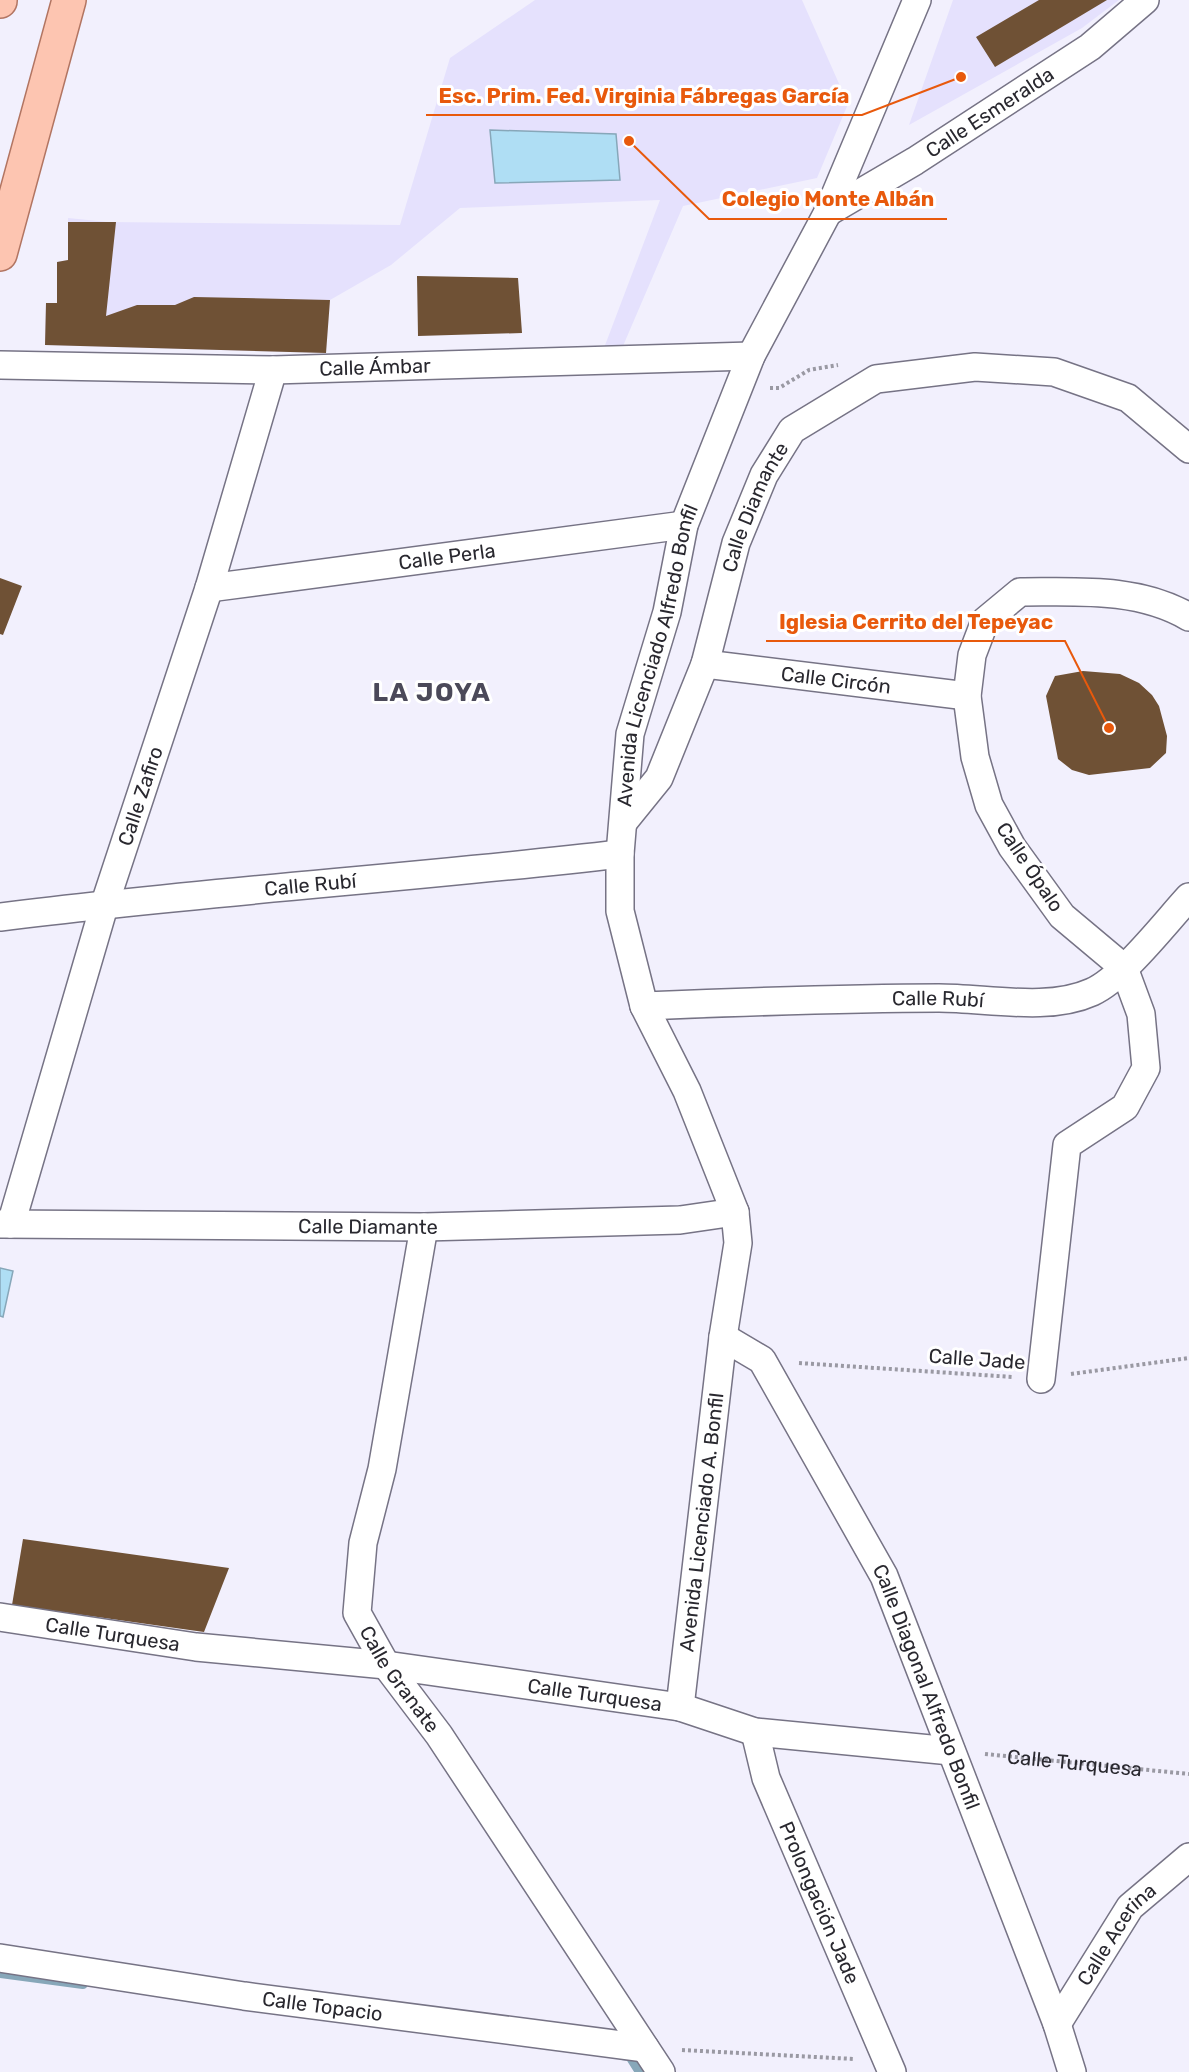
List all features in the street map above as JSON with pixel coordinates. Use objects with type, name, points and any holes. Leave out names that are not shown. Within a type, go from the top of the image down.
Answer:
[{"type":"main road","points":[[0,254],[69,0]]},
{"type":"street","name":"Avenida Licenciado Alfredo Bonfil","points":[[723,1337],[738,1243],[735,1212],[687,1091],[644,1006],[620,912],[620,854],[625,820],[630,734],[667,612],[684,525],[751,356],[828,212],[917,0]]},
{"type":"street","name":"Calle Esmeralda","points":[[828,212],[915,161],[1090,47],[1145,0]]},
{"type":"street","name":"Calle Ámbar","points":[[0,365],[273,370],[751,356]]},
{"type":"street","name":"Calle Diamante","points":[[625,820],[659,778],[705,664],[736,543],[764,475],[792,430],[876,379],[975,367],[1054,372],[1128,398],[1189,449]]},
{"type":"street","name":"Calle Zafiro","points":[[5,1224],[105,903],[209,588],[273,370]]},
{"type":"street","name":"Calle Perla","points":[[209,588],[684,525]]},
{"type":"street","name":"Calle Ópalo","points":[[1041,1379],[1067,1145],[1125,1107],[1146,1068],[1141,1014],[1124,968],[1062,916],[1012,847],[989,805],[975,757],[967,696],[972,655],[986,621],[1020,591],[1113,592],[1167,604],[1189,617]]},
{"type":"street","name":"Calle Circón","points":[[705,664],[967,696]]},
{"type":"street","name":"Calle Rubí","points":[[0,917],[105,903],[492,869],[620,854]]},
{"type":"street","name":"Calle Rubí","points":[[644,1006],[820,999],[943,998],[1065,1002],[1095,991],[1124,968],[1189,897]]},
{"type":"street","name":"Calle Diamante","points":[[5,1224],[424,1227],[680,1220],[735,1212]]},
{"type":"street","name":"Calle Granate","points":[[424,1227],[382,1469],[363,1543],[357,1613],[386,1665],[439,1735],[661,2072]]},
{"type":"street","points":[[723,1337],[762,1360]]},
{"type":"street","name":"Avenida Licenciado A. Bonfil","points":[[680,1707],[723,1337]]},
{"type":"street","name":"Calle Diagonal Alfredo Bonfil","points":[[762,1360],[884,1576],[1057,2024],[1072,2072]]},
{"type":"street","name":"Calle Turquesa","points":[[0,1617],[196,1647],[386,1665],[680,1707],[755,1732],[951,1751]]},
{"type":"street","name":"Prolongación Jade","points":[[755,1732],[766,1778],[890,2066]]},
{"type":"street","name":"Calle Acerina","points":[[1057,2024],[1130,1907],[1189,1857]]},
{"type":"street","name":"Calle Topacio","points":[[0,1958],[244,1996],[645,2048]]},
{"type":"path","points":[[740,385],[779,388],[809,370],[842,364]]},
{"type":"path","name":"Calle Jade","points":[[762,1360],[1041,1379],[1189,1358]]},
{"type":"path","name":"Calle Turquesa","points":[[951,1751],[1189,1774]]},
{"type":"path","points":[[645,2048],[890,2066]]},
{"type":"shaded area","points":[[535,0],[802,0],[848,104],[817,178],[683,206],[623,346],[604,348],[660,200],[460,208],[391,265],[330,300],[326,353],[45,345],[46,303],[57,303],[57,262],[68,260],[68,218],[108,222],[400,225],[450,58]]},
{"type":"shaded area","points":[[953,0],[1119,0],[1082,28],[909,125]]},
{"type":"water","points":[[490,130],[616,134],[620,180],[495,183]]},
{"type":"water","points":[[0,1268],[13,1271],[3,1317],[0,1316]]},
{"type":"building","points":[[1039,0],[1107,0],[995,67],[976,37]]},
{"type":"building","points":[[68,222],[116,222],[106,316],[137,305],[175,305],[194,297],[330,300],[326,353],[45,345],[46,303],[57,303],[57,262],[68,260]]},
{"type":"building","points":[[417,276],[518,278],[522,333],[418,336]]},
{"type":"building","points":[[0,578],[22,586],[3,635],[0,634]]},
{"type":"building","points":[[1083,671],[1120,674],[1139,683],[1152,695],[1159,706],[1167,736],[1166,753],[1150,768],[1089,775],[1072,770],[1058,759],[1046,696],[1055,676]]},
{"type":"building","points":[[23,1539],[229,1568],[204,1632],[12,1605]]},
{"type":"waterway","points":[[0,1973],[83,1984]]},
{"type":"waterway","points":[[622,2055],[630,2056],[640,2072]]},
{"type":"place","name":"Esc. Prim. Fed. Virginia Fábregas García","points":[[961,77]]},
{"type":"place","name":"Colegio Monte Albán","points":[[629,141]]},
{"type":"place","name":"Iglesia Cerrito del Tepeyac","points":[[1109,728]]},
{"type":"district","name":"LA JOYA","points":[[432,692]]}]
